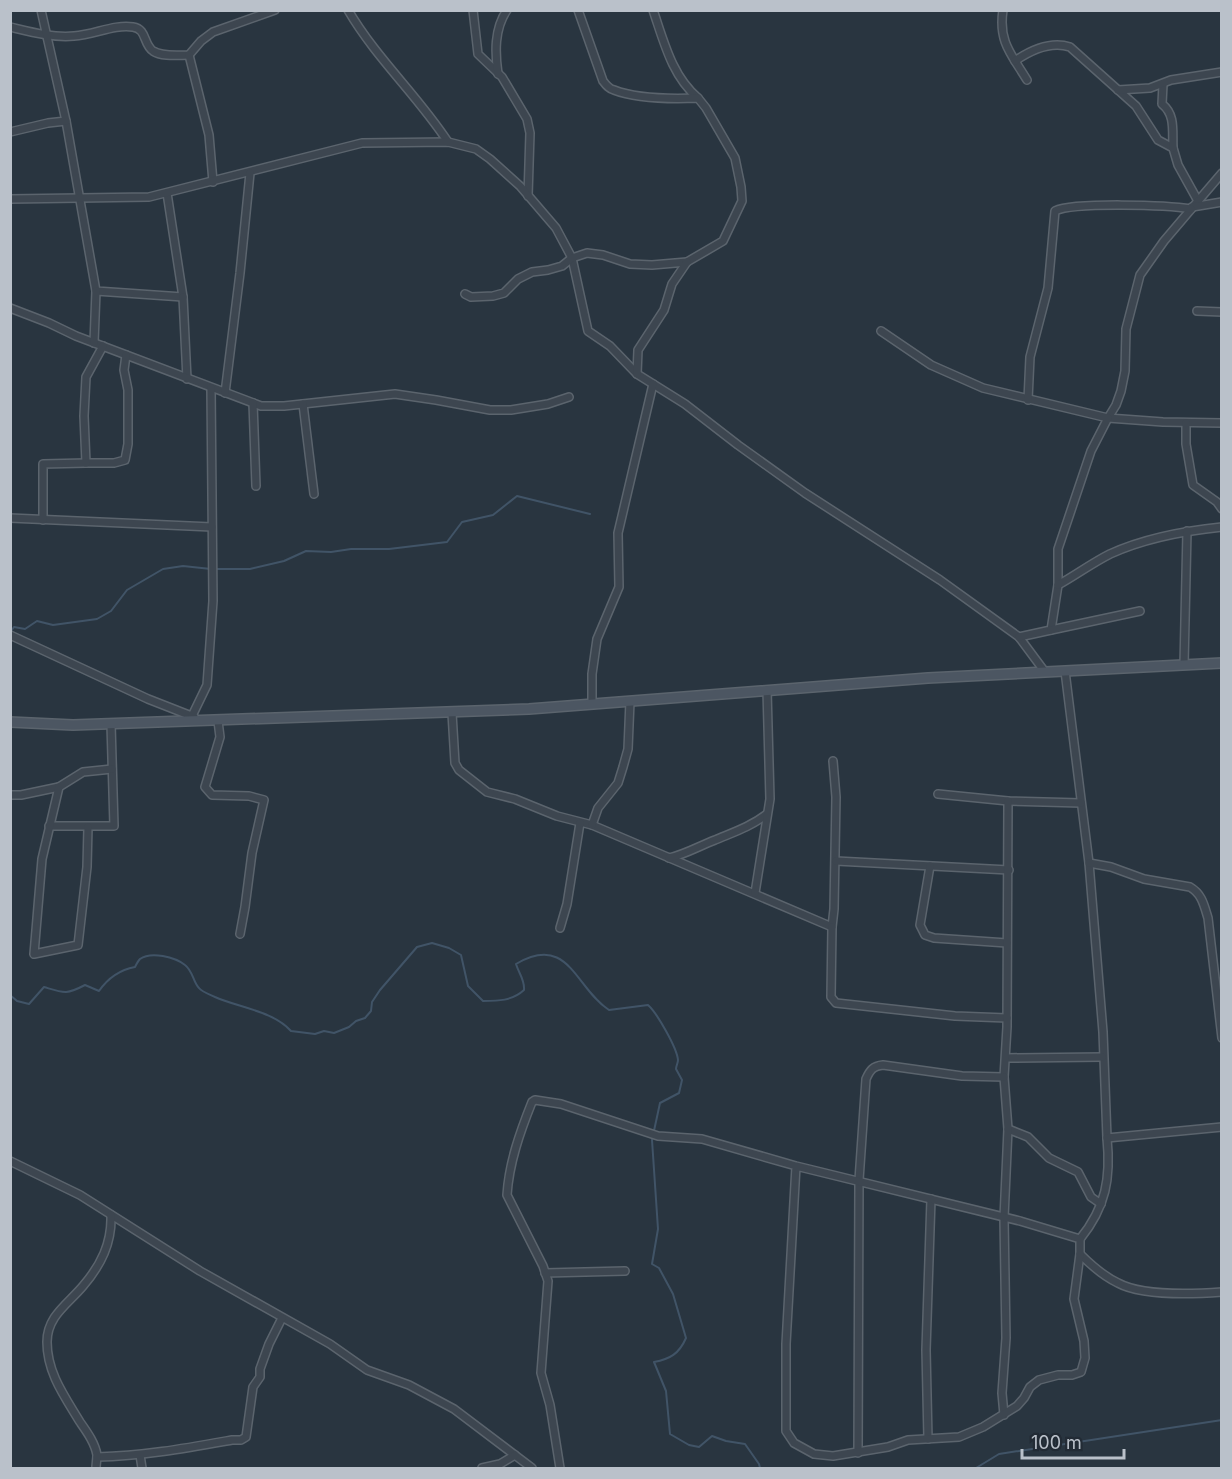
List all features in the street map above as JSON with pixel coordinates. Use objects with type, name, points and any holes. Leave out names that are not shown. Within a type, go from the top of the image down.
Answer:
[{"type":"main road","points":[[10,722],[73,725],[452,712],[592,704],[928,678],[1221,663]]},
{"type":"street","points":[[41,10],[66,121],[96,291],[94,343]]},
{"type":"street","points":[[189,55],[201,41],[213,32],[275,10]]},
{"type":"street","points":[[348,10],[365,36],[448,142]]},
{"type":"street","points":[[473,10],[478,54],[498,74],[527,119],[530,134],[528,196]]},
{"type":"street","points":[[498,74],[497,39],[501,19],[507,10]]},
{"type":"street","points":[[578,10],[603,81],[612,90],[677,99],[698,98]]},
{"type":"street","points":[[465,294],[471,297],[504,293],[525,275],[562,266],[572,258],[587,253],[603,255],[630,264],[652,265],[687,262],[723,242],[742,201],[735,158],[706,108],[687,88],[670,60],[653,10]]},
{"type":"street","points":[[1003,10],[1001,33],[1006,47],[1027,80]]},
{"type":"street","points":[[10,27],[47,35],[75,36],[120,27],[134,27],[144,34],[148,46],[159,54],[189,55]]},
{"type":"street","points":[[1015,61],[1040,48],[1066,46],[1082,57],[1136,106],[1158,140],[1173,148]]},
{"type":"street","points":[[189,55],[209,135],[213,182]]},
{"type":"street","points":[[1118,90],[1150,88],[1221,72]]},
{"type":"street","points":[[1163,84],[1162,104],[1172,118],[1173,148],[1193,206]]},
{"type":"street","points":[[10,132],[66,121]]},
{"type":"street","points":[[10,199],[149,197],[362,143],[448,142],[476,149],[490,159],[528,196],[556,228],[572,258],[588,331],[610,346],[637,374],[713,424],[805,494],[940,580],[1019,637],[1045,672]]},
{"type":"street","points":[[225,393],[250,173]]},
{"type":"street","points":[[1051,630],[1058,585],[1058,549],[1091,451],[1121,391],[1125,371],[1126,329],[1140,275],[1164,241],[1221,174]]},
{"type":"street","points":[[167,193],[183,297],[187,379]]},
{"type":"street","points":[[1028,400],[1030,357],[1048,288],[1055,211],[1065,208],[1123,206],[1177,207],[1221,202]]},
{"type":"street","points":[[637,374],[638,350],[664,310],[672,284],[687,262]]},
{"type":"street","points":[[96,291],[183,297]]},
{"type":"street","points":[[10,308],[126,356],[261,406],[395,394],[490,410],[511,410],[548,404],[569,397]]},
{"type":"street","points":[[1197,310],[1221,312]]},
{"type":"street","points":[[881,331],[931,365],[983,388],[1108,418],[1221,423]]},
{"type":"street","points":[[86,463],[84,416],[86,377],[103,346]]},
{"type":"street","points":[[43,519],[43,464],[114,463],[125,460],[128,444],[128,390],[124,370],[126,356]]},
{"type":"street","points":[[592,704],[592,674],[597,639],[619,587],[618,533],[653,384]]},
{"type":"street","points":[[192,716],[207,685],[213,601],[211,388]]},
{"type":"street","points":[[253,403],[256,486]]},
{"type":"street","points":[[303,404],[314,494]]},
{"type":"street","points":[[1186,423],[1186,444],[1193,485],[1217,502],[1221,509]]},
{"type":"street","points":[[10,518],[212,527]]},
{"type":"street","points":[[1058,585],[1113,553],[1151,539],[1187,531],[1221,527]]},
{"type":"street","points":[[1184,665],[1187,531]]},
{"type":"street","points":[[1019,637],[1140,611]]},
{"type":"street","points":[[10,635],[204,722]]},
{"type":"street","points":[[796,1166],[787,1322],[786,1431],[794,1443],[814,1454],[833,1456],[888,1447],[908,1440],[959,1437],[983,1427],[1017,1406],[1033,1383],[1058,1375],[1072,1375],[1080,1372],[1084,1366],[1084,1341],[1074,1299],[1080,1239],[1099,1212],[1109,1176],[1102,1056],[1103,1032],[1089,863],[1065,671]]},
{"type":"street","points":[[755,893],[770,799],[767,690]]},
{"type":"street","points":[[592,825],[598,808],[618,783],[623,767],[628,749],[630,701]]},
{"type":"street","points":[[452,712],[455,763],[459,770],[487,792],[515,799],[557,816],[592,825],[832,927]]},
{"type":"street","points":[[218,721],[220,737],[205,787],[212,795],[249,796],[264,800],[252,853],[240,934]]},
{"type":"street","points":[[49,826],[114,826],[111,724]]},
{"type":"street","points":[[833,762],[836,796],[834,843],[836,861],[831,997],[836,1003],[955,1016],[1007,1017]]},
{"type":"street","points":[[10,795],[21,795],[58,787],[83,772],[112,769]]},
{"type":"street","points":[[58,787],[42,859],[34,954],[78,945],[87,867],[88,827]]},
{"type":"street","points":[[938,794],[1008,801],[1081,803]]},
{"type":"street","points":[[1004,1415],[1002,1393],[1005,1338],[1004,1218],[1008,1129],[1004,1077],[1007,1017],[1008,801]]},
{"type":"street","points":[[669,858],[739,831],[754,824],[766,814]]},
{"type":"street","points":[[560,928],[567,904],[580,823]]},
{"type":"street","points":[[836,861],[1009,870]]},
{"type":"street","points":[[1089,863],[1111,867],[1137,877],[1190,887],[1197,891],[1203,900],[1208,918],[1221,1038]]},
{"type":"street","points":[[930,866],[920,925],[925,935],[934,938],[1007,943]]},
{"type":"street","points":[[1006,1058],[1102,1056]]},
{"type":"street","points":[[858,1453],[859,1180],[866,1079],[875,1065],[962,1076],[1004,1077]]},
{"type":"street","points":[[560,1468],[550,1405],[541,1373],[548,1281],[507,1195],[517,1139],[533,1100],[561,1104],[658,1136],[702,1139],[796,1166],[1020,1221],[1080,1239]]},
{"type":"street","points":[[1107,1138],[1221,1127]]},
{"type":"street","points":[[1008,1129],[1029,1137],[1049,1158],[1078,1172],[1091,1197],[1101,1204]]},
{"type":"street","points":[[10,1161],[80,1195],[200,1271],[330,1344],[367,1370],[409,1385],[454,1409],[532,1468]]},
{"type":"street","points":[[928,1439],[926,1350],[931,1199]]},
{"type":"street","points":[[96,1468],[97,1457],[90,1437],[56,1384],[47,1342],[53,1318],[99,1266],[111,1237],[111,1215]]},
{"type":"street","points":[[1080,1254],[1095,1269],[1110,1279],[1134,1289],[1191,1294],[1221,1292]]},
{"type":"street","points":[[545,1274],[625,1271]]},
{"type":"street","points":[[97,1457],[140,1455],[241,1440],[246,1437],[253,1387],[260,1377],[260,1369],[282,1318]]},
{"type":"street","points":[[140,1455],[142,1468]]},
{"type":"street","points":[[482,1468],[500,1464],[515,1455]]},
{"type":"waterway","points":[[216,569],[250,569],[284,561],[306,551],[389,549],[447,542],[462,522],[493,515],[517,496],[590,514]]},
{"type":"waterway","points":[[11,631],[14,627],[25,629],[37,621],[53,625],[97,619],[111,611],[127,590],[163,569],[183,566],[211,569]]},
{"type":"waterway","points":[[10,995],[17,1001],[29,1004],[44,987],[65,992],[85,985],[99,991],[114,975],[135,967],[140,959],[150,955],[163,956],[185,965],[202,991],[266,1014],[284,1024],[291,1031],[315,1034],[324,1031],[334,1033],[365,1018],[371,1011],[372,1002],[380,990],[417,947],[432,943],[449,948],[461,955],[468,986],[483,1001],[505,1000],[519,994],[524,990],[524,986],[516,964],[534,956],[548,955],[560,959],[570,967],[597,1000],[609,1010],[648,1005],[674,1047],[678,1060],[676,1069],[682,1080],[679,1093],[660,1103],[652,1140],[658,1229],[652,1264],[659,1268],[673,1294],[686,1338],[673,1355],[654,1362],[666,1391],[670,1434],[689,1445],[699,1447],[712,1436],[745,1444],[760,1468]]},
{"type":"waterway","points":[[976,1468],[999,1454],[1222,1420]]}]
